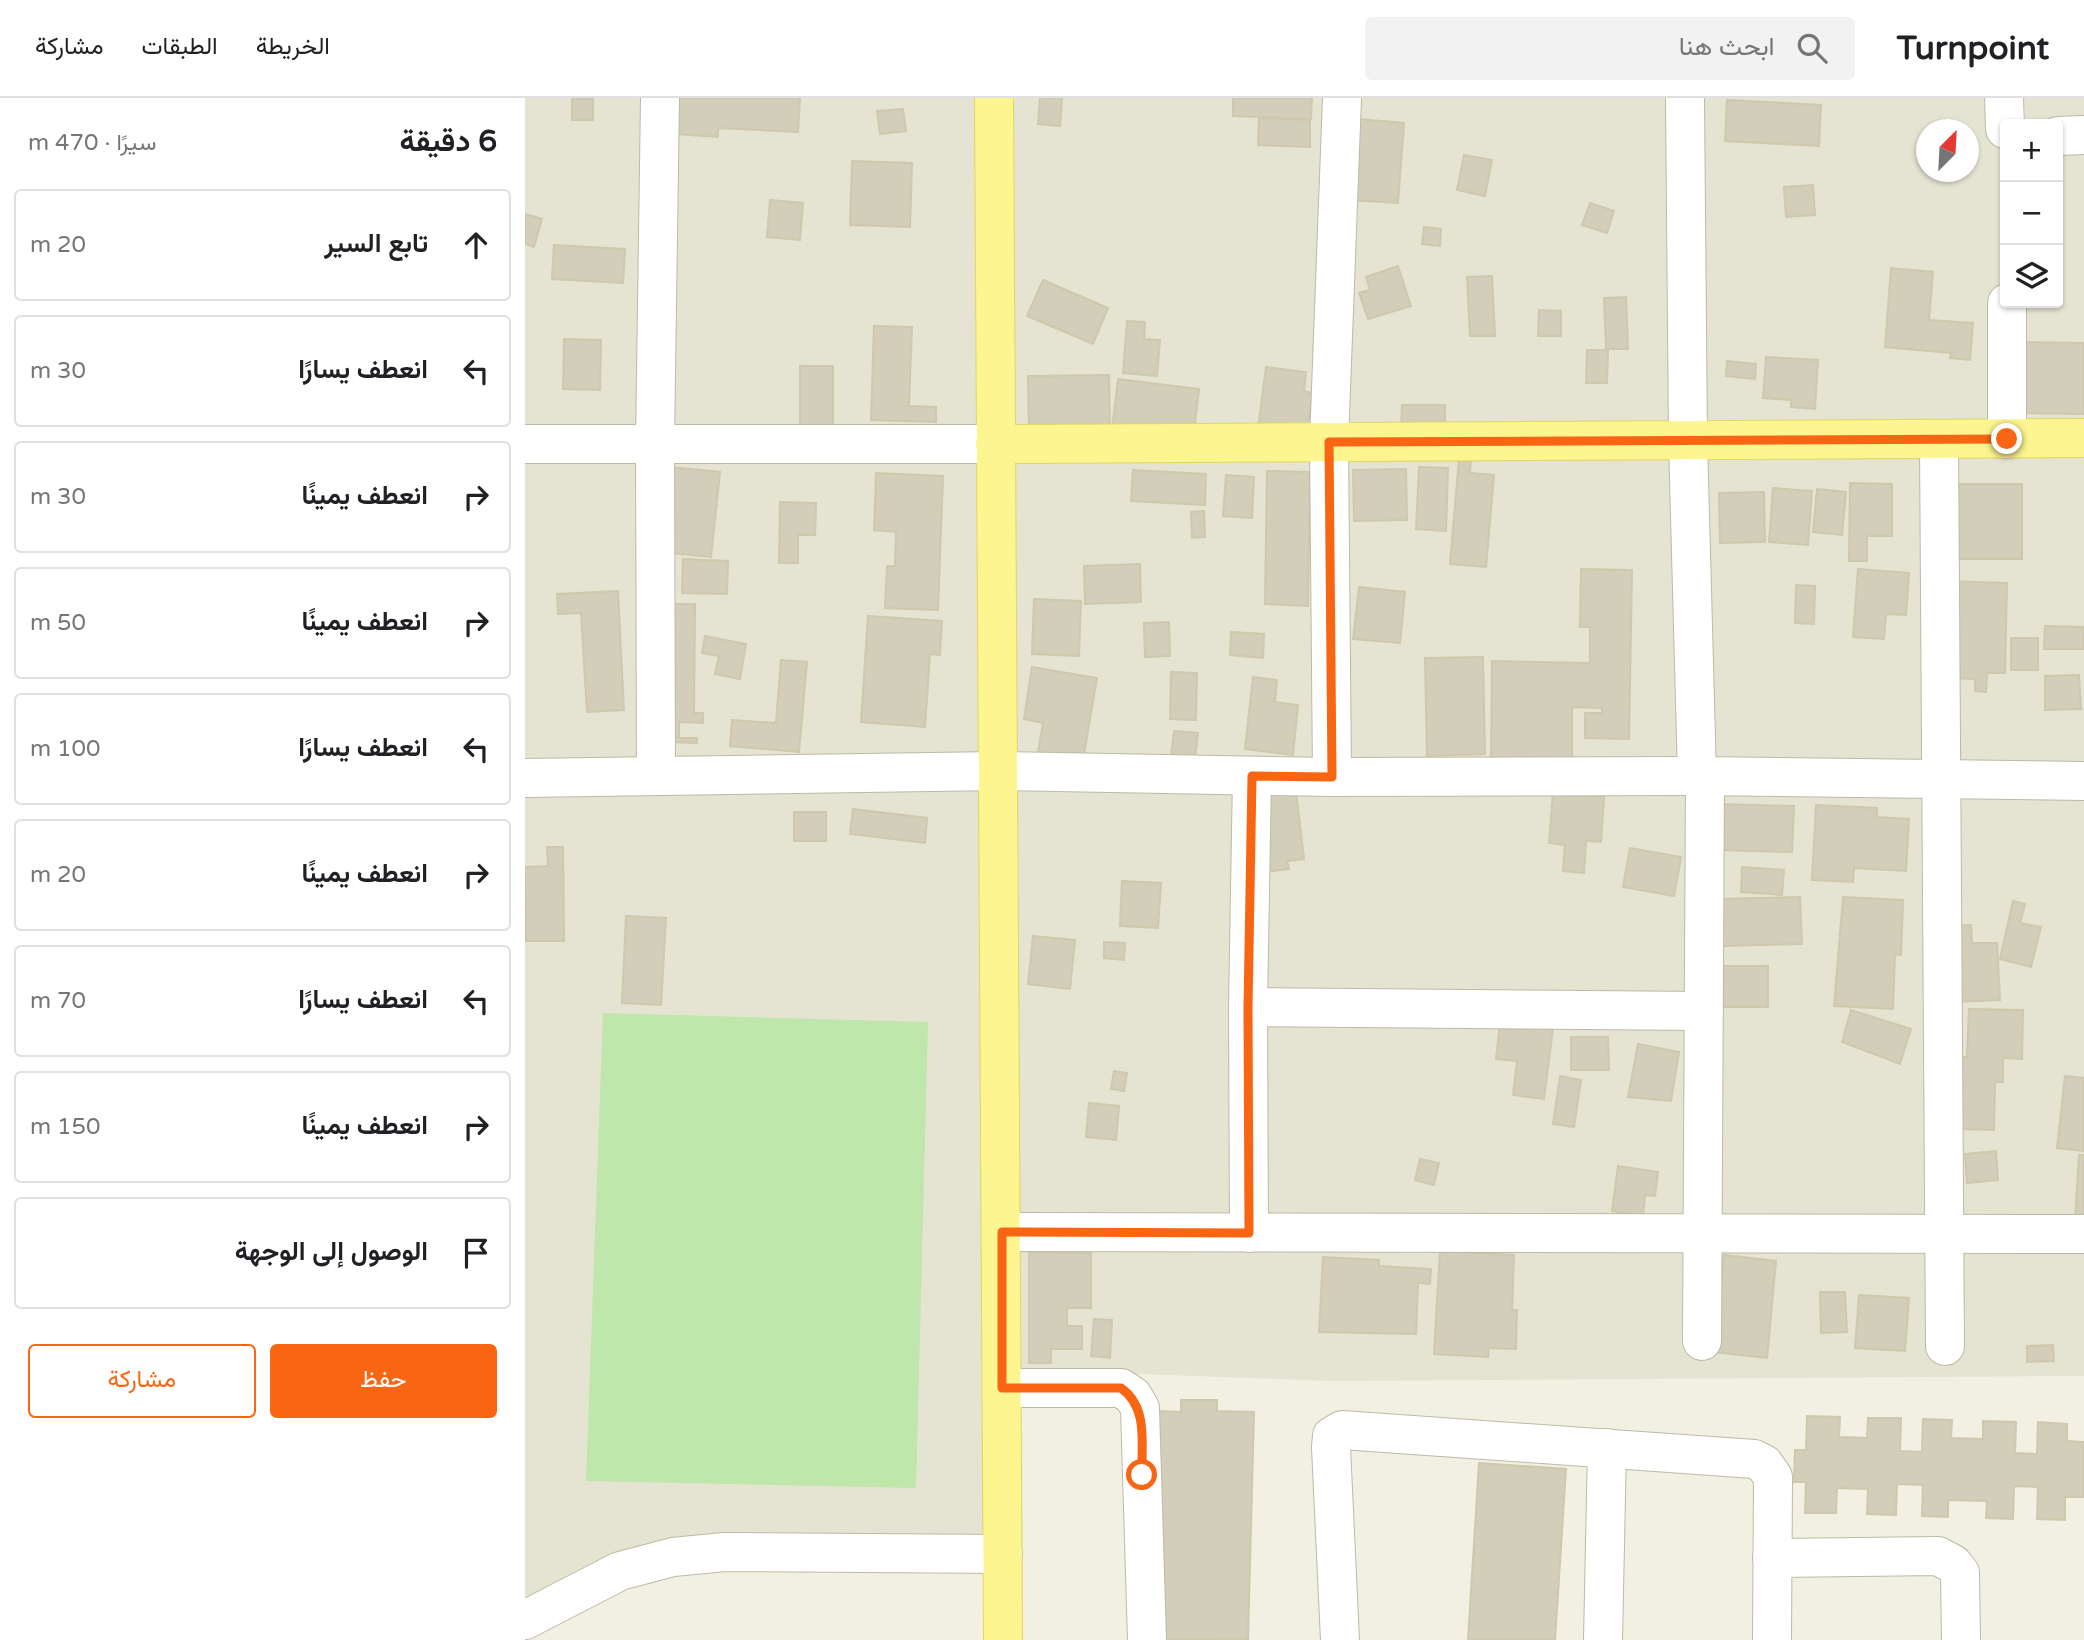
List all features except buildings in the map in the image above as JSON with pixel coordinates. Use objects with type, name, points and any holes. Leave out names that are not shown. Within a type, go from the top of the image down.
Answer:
[{"type":"main road","points":[[995,98],[1003,1640]]},
{"type":"main road","points":[[995,444],[2084,438]]},
{"type":"street","points":[[656,776],[655,444],[660,98]]},
{"type":"street","points":[[1332,777],[1329,442],[1342,98]]},
{"type":"street","points":[[1685,98],[1688,441],[1701,776],[1704,1011],[1702,1341]]},
{"type":"street","points":[[2004,98],[2005,119]]},
{"type":"street","points":[[2063,136],[2084,135]]},
{"type":"street","points":[[2007,308],[2007,439]]},
{"type":"street","points":[[1939,440],[1945,1346]]},
{"type":"street","points":[[525,444],[995,444]]},
{"type":"street","points":[[525,778],[998,772],[1332,777],[1701,776],[2084,781]]},
{"type":"street","points":[[1249,1233],[1248,1007],[1252,776]]},
{"type":"street","points":[[1248,1007],[1704,1011]]},
{"type":"street","points":[[1002,1232],[2084,1234]]},
{"type":"street","points":[[1002,1388],[1121,1388],[1133,1396],[1140,1408],[1147,1640]]},
{"type":"street","points":[[1340,1640],[1332,1436],[1342,1430],[1754,1459],[1764,1464],[1773,1477],[1772,1640]]},
{"type":"street","points":[[1603,1640],[1607,1448]]},
{"type":"street","points":[[525,1620],[620,1571],[673,1557],[724,1552],[1003,1554]]},
{"type":"street","points":[[1772,1558],[1938,1556],[1953,1563],[1960,1573],[1961,1640]]},
{"type":"shaded area","points":[[525,98],[2084,98],[2084,1376],[1333,1381],[1001,1369],[991,1566],[651,1566],[525,1619]]},
{"type":"green space","points":[[603,1013],[928,1022],[916,1488],[586,1481]]},
{"type":"route","points":[[1142,1475],[1140,1408],[1133,1396],[1121,1388],[1002,1388],[1002,1232],[1249,1233],[1248,1007],[1252,776],[1332,777],[1329,442],[2007,439]]}]
